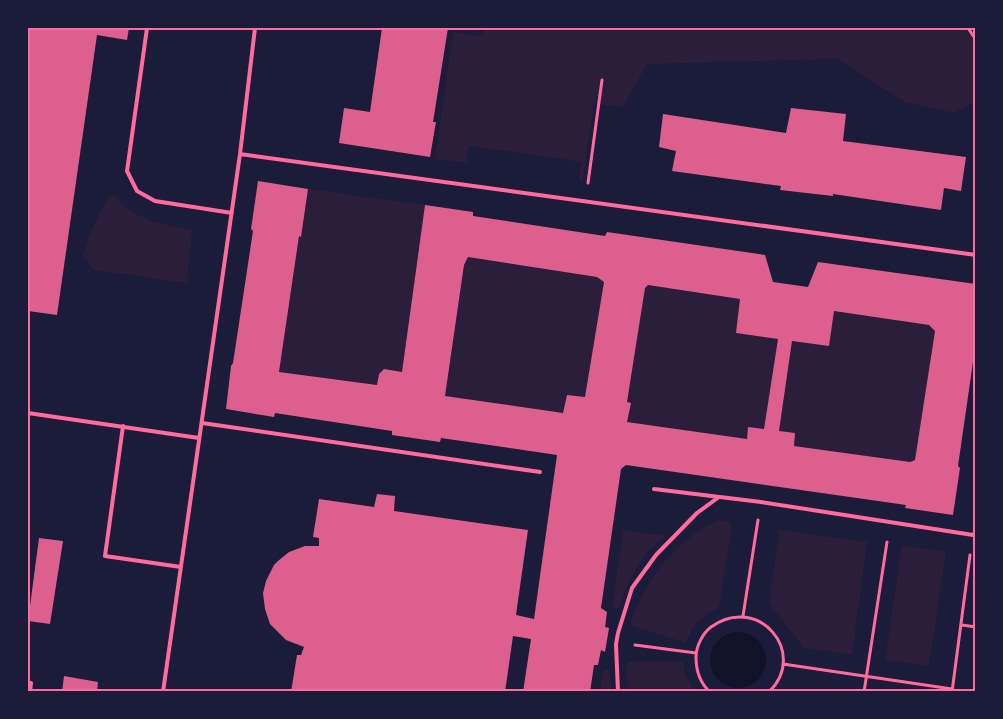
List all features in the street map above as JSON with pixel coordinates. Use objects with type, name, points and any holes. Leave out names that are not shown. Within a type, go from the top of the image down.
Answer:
[{"type":"lane","points":[[147,28],[127,171],[137,191],[155,201],[232,213]]},
{"type":"lane","points":[[163,692],[232,213],[255,28]]},
{"type":"lane","points":[[240,154],[976,255]]},
{"type":"lane","points":[[28,412],[200,438]]},
{"type":"lane","points":[[202,423],[540,472]]},
{"type":"lane","points":[[124,426],[105,556],[180,566]]},
{"type":"lane","points":[[654,489],[761,502],[974,534]]},
{"type":"lane","points":[[618,692],[616,644],[632,588],[656,554],[697,513],[719,497]]},
{"type":"lane","points":[[30,692],[31,683]]},
{"type":"path","points":[[968,28],[976,40]]},
{"type":"path","points":[[585,201],[602,80]]},
{"type":"path","points":[[743,616],[761,502]]},
{"type":"path","points":[[864,692],[890,522]]},
{"type":"path","points":[[783,664],[952,690],[974,534]]},
{"type":"path","points":[[710,692],[700,678],[696,666],[696,653],[700,640],[708,629],[718,622],[730,617],[743,616],[757,619],[769,627],[778,638],[783,664],[779,679],[769,692]]},
{"type":"path","points":[[962,625],[976,627]]},
{"type":"path","points":[[616,644],[696,653]]},
{"type":"shaded area","points":[[489,28],[975,28],[975,102],[954,113],[905,102],[837,59],[647,64],[623,107],[594,103],[583,181],[579,180],[581,162],[469,146],[466,163],[435,159],[453,32],[478,36]]},
{"type":"shaded area","points":[[308,189],[425,205],[402,372],[384,369],[379,374],[377,385],[279,372],[299,236],[301,236]]},
{"type":"shaded area","points":[[115,196],[132,211],[150,220],[192,230],[187,283],[94,270],[83,257],[89,236],[108,197]]},
{"type":"shaded area","points":[[468,257],[597,277],[604,282],[585,397],[567,395],[563,413],[445,396],[464,265]]},
{"type":"shaded area","points":[[648,285],[740,299],[736,333],[778,339],[764,429],[748,427],[747,439],[627,422],[631,403],[627,402],[645,288]]},
{"type":"shaded area","points":[[834,311],[929,325],[935,331],[915,460],[910,462],[794,446],[779,431],[792,341],[829,345]]},
{"type":"shaded area","points":[[719,520],[729,521],[732,528],[719,607],[698,622],[691,631],[686,643],[630,625],[644,593],[663,563],[688,538]]},
{"type":"shaded area","points":[[623,530],[666,536],[648,551],[630,579],[619,609],[612,608]]},
{"type":"shaded area","points":[[779,530],[867,542],[852,655],[804,648],[769,604]]},
{"type":"shaded area","points":[[902,545],[946,552],[929,666],[885,660]]},
{"type":"shaded area","points":[[738,632],[749,634],[758,640],[764,649],[766,660],[764,671],[758,680],[749,686],[738,688],[727,686],[718,680],[712,671],[710,660],[712,649],[718,640],[727,634]]},
{"type":"shaded area","points":[[627,662],[683,662],[685,675],[695,691],[629,691]]},
{"type":"shaded area","points":[[603,670],[610,670],[611,691],[600,691]]},
{"type":"building","points":[[28,28],[129,28],[127,40],[97,35],[57,315],[28,311]]},
{"type":"building","points":[[382,28],[448,28],[433,122],[436,122],[430,157],[339,143],[344,108],[370,112]]},
{"type":"building","points":[[791,108],[846,114],[843,141],[966,157],[961,191],[944,188],[941,210],[833,194],[833,196],[780,190],[781,186],[672,171],[676,151],[659,147],[663,114],[786,133]]},
{"type":"building","points":[[258,181],[308,189],[301,237],[299,236],[279,372],[377,385],[379,374],[384,369],[402,372],[425,205],[473,212],[473,216],[605,236],[607,232],[765,255],[773,282],[808,287],[818,262],[976,284],[976,341],[953,515],[905,508],[906,505],[626,465],[621,469],[601,608],[607,612],[605,627],[609,628],[605,652],[601,650],[598,665],[594,665],[590,692],[523,692],[531,639],[513,636],[505,692],[291,692],[297,655],[301,655],[304,647],[286,640],[270,624],[265,609],[263,593],[266,581],[278,561],[289,552],[305,546],[319,546],[319,538],[313,537],[319,499],[374,507],[377,494],[395,496],[394,511],[528,530],[516,615],[534,619],[557,455],[441,438],[440,442],[392,435],[392,431],[275,413],[274,417],[226,409],[231,366],[253,231],[251,229]],"holes":[[[468,257],[597,277],[604,282],[585,397],[567,395],[563,413],[445,396],[464,265]],[[648,285],[740,299],[736,333],[778,339],[764,429],[748,427],[747,439],[627,422],[631,403],[627,402],[645,288]],[[834,311],[929,325],[935,331],[915,460],[910,462],[794,446],[795,433],[779,431],[792,341],[829,346]]]},
{"type":"building","points":[[39,538],[63,541],[50,624],[28,621]]},
{"type":"building","points":[[64,676],[98,682],[97,692],[62,692]]}]
